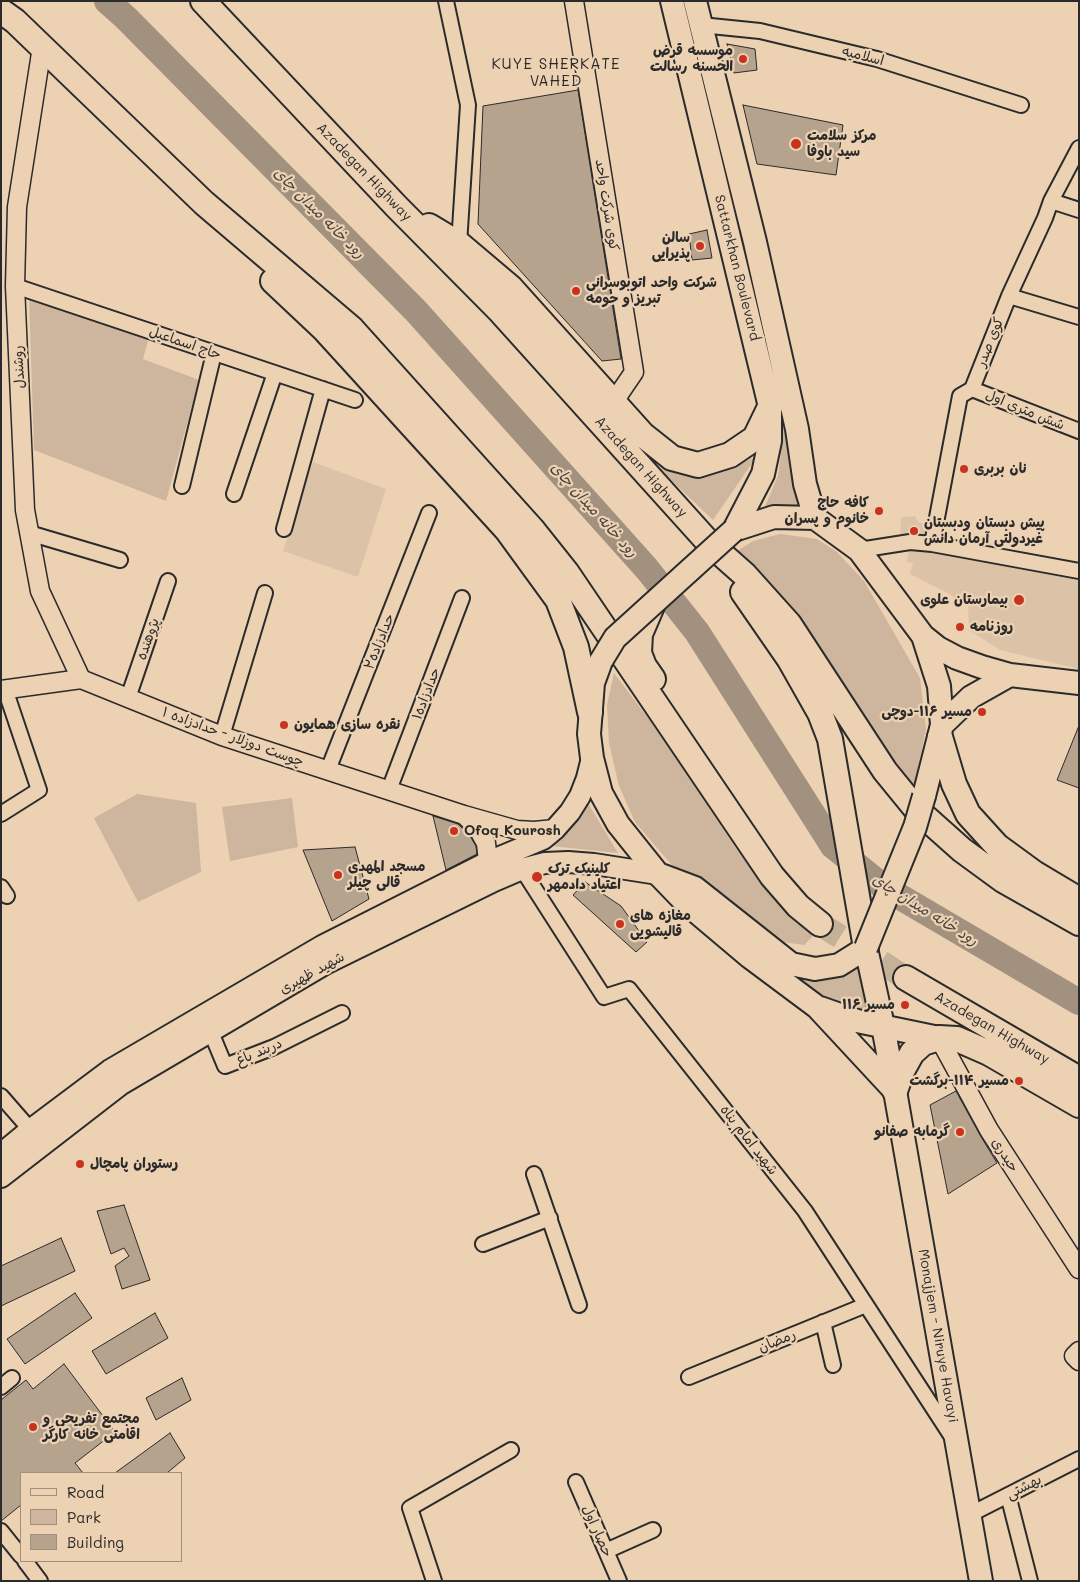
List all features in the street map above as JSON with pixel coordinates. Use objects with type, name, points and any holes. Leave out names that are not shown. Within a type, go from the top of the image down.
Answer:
[{"type":"highway","name":"Azadegan Highway","points":[[203,1],[396,206],[499,310],[709,543],[746,575],[789,624],[885,771],[916,809],[968,855],[1003,880],[1079,923]]},
{"type":"highway","points":[[1,11],[15,21],[204,203],[352,329],[532,529],[567,573],[772,876],[798,906],[820,924],[793,880],[644,666],[639,652],[640,634],[652,606]]},
{"type":"highway","points":[[204,203],[255,265],[324,329],[506,530],[558,600],[576,647],[590,712]]},
{"type":"highway","points":[[396,206],[459,244],[511,288],[643,435],[672,458],[698,465],[730,455],[755,438],[770,407]]},
{"type":"highway","points":[[709,543],[790,660],[820,712],[830,739],[866,948]]},
{"type":"highway","points":[[941,731],[954,784],[968,814],[998,846],[1034,873],[1079,900]]},
{"type":"highway","name":"Azadegan Highway","points":[[906,978],[1079,1079]]},
{"type":"highway","points":[[895,1091],[902,1071],[912,1053],[923,1044],[939,1038],[958,1039],[989,1053],[1079,1105]]},
{"type":"main road","name":"Sattarkhan Boulevard","points":[[672,1],[770,407],[770,440],[763,474],[734,530]]},
{"type":"main road","name":"Sattarkhan Boulevard","points":[[695,1],[756,242],[797,430],[805,484],[815,518]]},
{"type":"main road","points":[[895,1091],[817,1007],[750,957],[686,903],[658,874],[618,824],[602,793],[592,758],[589,734],[593,683],[601,661],[615,638],[734,530],[774,517],[815,518],[859,550],[923,636],[938,648],[957,658],[1010,675],[1079,683]]},
{"type":"main road","points":[[658,874],[695,888],[791,964],[815,970],[839,964],[866,948],[915,827],[941,731],[939,686],[923,636]]},
{"type":"main road","points":[[941,731],[971,697],[1010,675]]},
{"type":"main road","name":"شهید ظهیری","points":[[207,1024],[322,946],[488,862],[542,839],[555,829],[570,812],[580,796],[592,758]]},
{"type":"main road","name":"شهید ظهیری","points":[[1,1177],[37,1137],[110,1070],[207,1024],[476,890],[522,869],[545,863],[568,862],[626,868],[658,874]]},
{"type":"main road","name":"Monajjem - Niruye Havayi","points":[[866,948],[884,1026],[981,1581]]},
{"type":"main road","points":[[817,1007],[857,1021],[939,1038]]},
{"type":"main road","name":"شهید ظهیری","points":[[1,1154],[37,1137]]},
{"type":"street","points":[[446,1],[468,105],[459,244]]},
{"type":"street","name":"کوی شرکت واحد","points":[[574,1],[634,372],[613,403]]},
{"type":"street","name":"اسلامیه","points":[[701,25],[760,32],[877,59],[1021,105]]},
{"type":"street","name":"روشندل","points":[[42,47],[9,206],[15,286],[25,510],[40,591],[81,678]]},
{"type":"street","name":"کوی صدر","points":[[932,544],[960,396],[972,389],[1009,296],[1051,201],[1079,148]]},
{"type":"street","points":[[1051,201],[1079,210]]},
{"type":"street","name":"حاج اسماعیل","points":[[15,286],[355,400]]},
{"type":"street","points":[[1009,296],[1079,317]]},
{"type":"street","points":[[182,486],[214,353]]},
{"type":"street","points":[[234,494],[275,373]]},
{"type":"street","points":[[284,529],[323,389]]},
{"type":"street","name":"شش متری اول","points":[[972,389],[1079,431]]},
{"type":"street","name":"حدادزاده۲","points":[[328,770],[429,513]]},
{"type":"street","points":[[30,533],[120,560]]},
{"type":"street","points":[[859,550],[910,542],[932,544],[1079,571]]},
{"type":"street","name":"پژوهنده","points":[[128,698],[168,581]]},
{"type":"street","points":[[222,736],[265,593]]},
{"type":"street","name":"حدادزاده۱","points":[[389,790],[462,598]]},
{"type":"street","points":[[1,814],[39,790],[3,689],[81,678]]},
{"type":"street","name":"چوست دوزلار - حدادزاده ۱","points":[[81,678],[222,736],[464,815],[517,830],[555,829]]},
{"type":"street","points":[[464,815],[477,828],[486,843],[488,862]]},
{"type":"street","name":"شهید امام پناه","points":[[522,869],[604,997],[629,989],[805,1211],[957,1446]]},
{"type":"street","name":"دربند باغ","points":[[207,1024],[225,1066],[274,1047],[342,1013]]},
{"type":"street","name":"حیدری","points":[[939,1038],[989,1130],[1079,1269]]},
{"type":"street","points":[[1,1096],[37,1137]]},
{"type":"street","points":[[534,1174],[579,1305]]},
{"type":"street","points":[[483,1244],[550,1218]]},
{"type":"street","name":"رمضان","points":[[689,1377],[866,1305]]},
{"type":"street","points":[[823,1322],[833,1365]]},
{"type":"street","points":[[434,1581],[410,1508],[511,1450]]},
{"type":"street","name":"بهشتی","points":[[969,1515],[1079,1459]]},
{"type":"street","name":"حصار اول","points":[[576,1482],[619,1581]]},
{"type":"street","points":[[1008,1495],[1030,1581]]},
{"type":"street","points":[[606,1551],[653,1530]]},
{"type":"street","points":[[1,1531],[20,1555]]},
{"type":"street","points":[[26,1562],[40,1581]]},
{"type":"shaded area","points":[[313,462],[386,489],[358,577],[283,551]]},
{"type":"shaded area","name":"پیش دبستان ودبستان غیردولتی آرمان دانش","points":[[915,516],[919,523],[930,522],[927,540],[900,540],[901,517]]},
{"type":"shaded area","name":"بیمارستان علوی","points":[[910,542],[1079,577],[1079,669],[1000,650],[969,630],[968,606],[910,574],[913,563],[907,562]]},
{"type":"green space","points":[[29,295],[149,337],[143,359],[199,380],[166,501],[34,450]]},
{"type":"green space","points":[[780,390],[792,456],[797,505],[763,511],[778,476],[781,453],[775,392]]},
{"type":"green space","points":[[757,456],[713,520],[651,461],[677,472],[701,474],[730,469]]},
{"type":"green space","points":[[780,534],[817,539],[837,552],[864,581],[920,678],[926,729],[912,795],[734,553],[753,541]]},
{"type":"green space","points":[[614,673],[651,722],[737,850],[775,901],[813,936],[804,945],[782,942],[732,918],[670,863],[635,822],[619,786],[609,743],[607,705]]},
{"type":"green space","points":[[137,794],[196,803],[201,872],[138,902],[94,818]]},
{"type":"green space","points":[[292,798],[298,847],[230,861],[222,807]]},
{"type":"green space","points":[[586,800],[618,853],[552,846]]},
{"type":"green space","points":[[859,966],[869,1013],[826,1001],[786,970]]},
{"type":"building","name":"موسسه قرض الحسنه رسالت","points":[[727,44],[755,49],[757,70],[734,73]]},
{"type":"building","name":"شرکت واحد اتوبوسرانی تبریز و حومه","points":[[578,90],[621,359],[602,361],[478,224],[483,106]]},
{"type":"building","name":"مرکز سلامت سید باوفا","points":[[743,105],[843,125],[836,175],[757,164]]},
{"type":"building","name":"سالن پذیرایی","points":[[707,230],[712,258],[692,260],[689,234]]},
{"type":"building","points":[[1079,728],[1079,788],[1057,780]]},
{"type":"building","name":"Ofoq Kourosh","points":[[433,816],[458,824],[469,834],[476,846],[477,854],[446,870]]},
{"type":"building","name":"مسجد المهدی قالی چیلر","points":[[355,847],[369,899],[332,921],[303,850]]},
{"type":"building","name":"مغازه های قالیشویی","points":[[585,882],[621,906],[647,942],[636,952],[573,895]]},
{"type":"building","name":"گرمابه صفانو","points":[[956,1091],[997,1163],[948,1194],[930,1105]]},
{"type":"building","points":[[124,1205],[150,1280],[122,1289],[115,1266],[129,1256],[124,1248],[111,1254],[97,1211]]},
{"type":"building","points":[[61,1238],[75,1271],[1,1306],[1,1266]]},
{"type":"building","points":[[75,1293],[92,1318],[25,1364],[7,1339]]},
{"type":"building","points":[[155,1313],[168,1338],[106,1374],[92,1351]]},
{"type":"building","points":[[64,1364],[115,1432],[75,1463],[82,1472],[20,1472],[20,1506],[1,1521],[1,1400],[26,1380],[33,1389]]},
{"type":"building","points":[[182,1378],[191,1400],[156,1420],[146,1398]]},
{"type":"building","points":[[170,1433],[185,1458],[168,1472],[116,1472]]},
{"type":"waterway","name":"رود خانه میدان چای","points":[[107,1],[416,311],[647,569],[697,632],[833,846],[885,888],[1079,1002]]},
{"type":"tunnel","points":[[820,924],[906,978]]},
{"type":"place","name":"موسسه قرض الحسنه رسالت","points":[[743,59]]},
{"type":"place","name":"مرکز سلامت سید باوفا","points":[[796,144]]},
{"type":"place","name":"سالن پذیرایی","points":[[700,246]]},
{"type":"place","name":"شرکت واحد اتوبوسرانی تبریز و حومه","points":[[576,291]]},
{"type":"place","name":"نان بربری","points":[[964,469]]},
{"type":"place","name":"کافه حاج‌ خانوم‌ و پسران","points":[[879,511]]},
{"type":"place","name":"پیش دبستان ودبستان غیردولتی آرمان دانش","points":[[914,531]]},
{"type":"place","name":"بیمارستان علوی","points":[[1019,600]]},
{"type":"place","name":"روزنامه","points":[[960,627]]},
{"type":"place","name":"مسیر ۱۱۶-دوچی","points":[[982,712]]},
{"type":"place","name":"نقره سازی همایون","points":[[284,725]]},
{"type":"place","name":"Ofoq Kourosh","points":[[454,831]]},
{"type":"place","name":"مسجد المهدی قالی چیلر","points":[[338,875]]},
{"type":"place","name":"کلینیک ترک اعتیاد دادمهر","points":[[537,877]]},
{"type":"place","name":"مغازه های قالیشویی","points":[[620,924]]},
{"type":"place","name":"مسیر ۱۱۶","points":[[905,1005]]},
{"type":"place","name":"مسیر ۱۱۴-برگشت","points":[[1019,1081]]},
{"type":"place","name":"گرمابه صفانو","points":[[960,1132]]},
{"type":"place","name":"رستوران پامچال","points":[[80,1164]]},
{"type":"place","name":"مجتمع تفریحی و اقامتی خانه کارگر","points":[[33,1427]]},
{"type":"district","name":"KUYE SHERKATE VAHED","points":[[556,72]]}]
